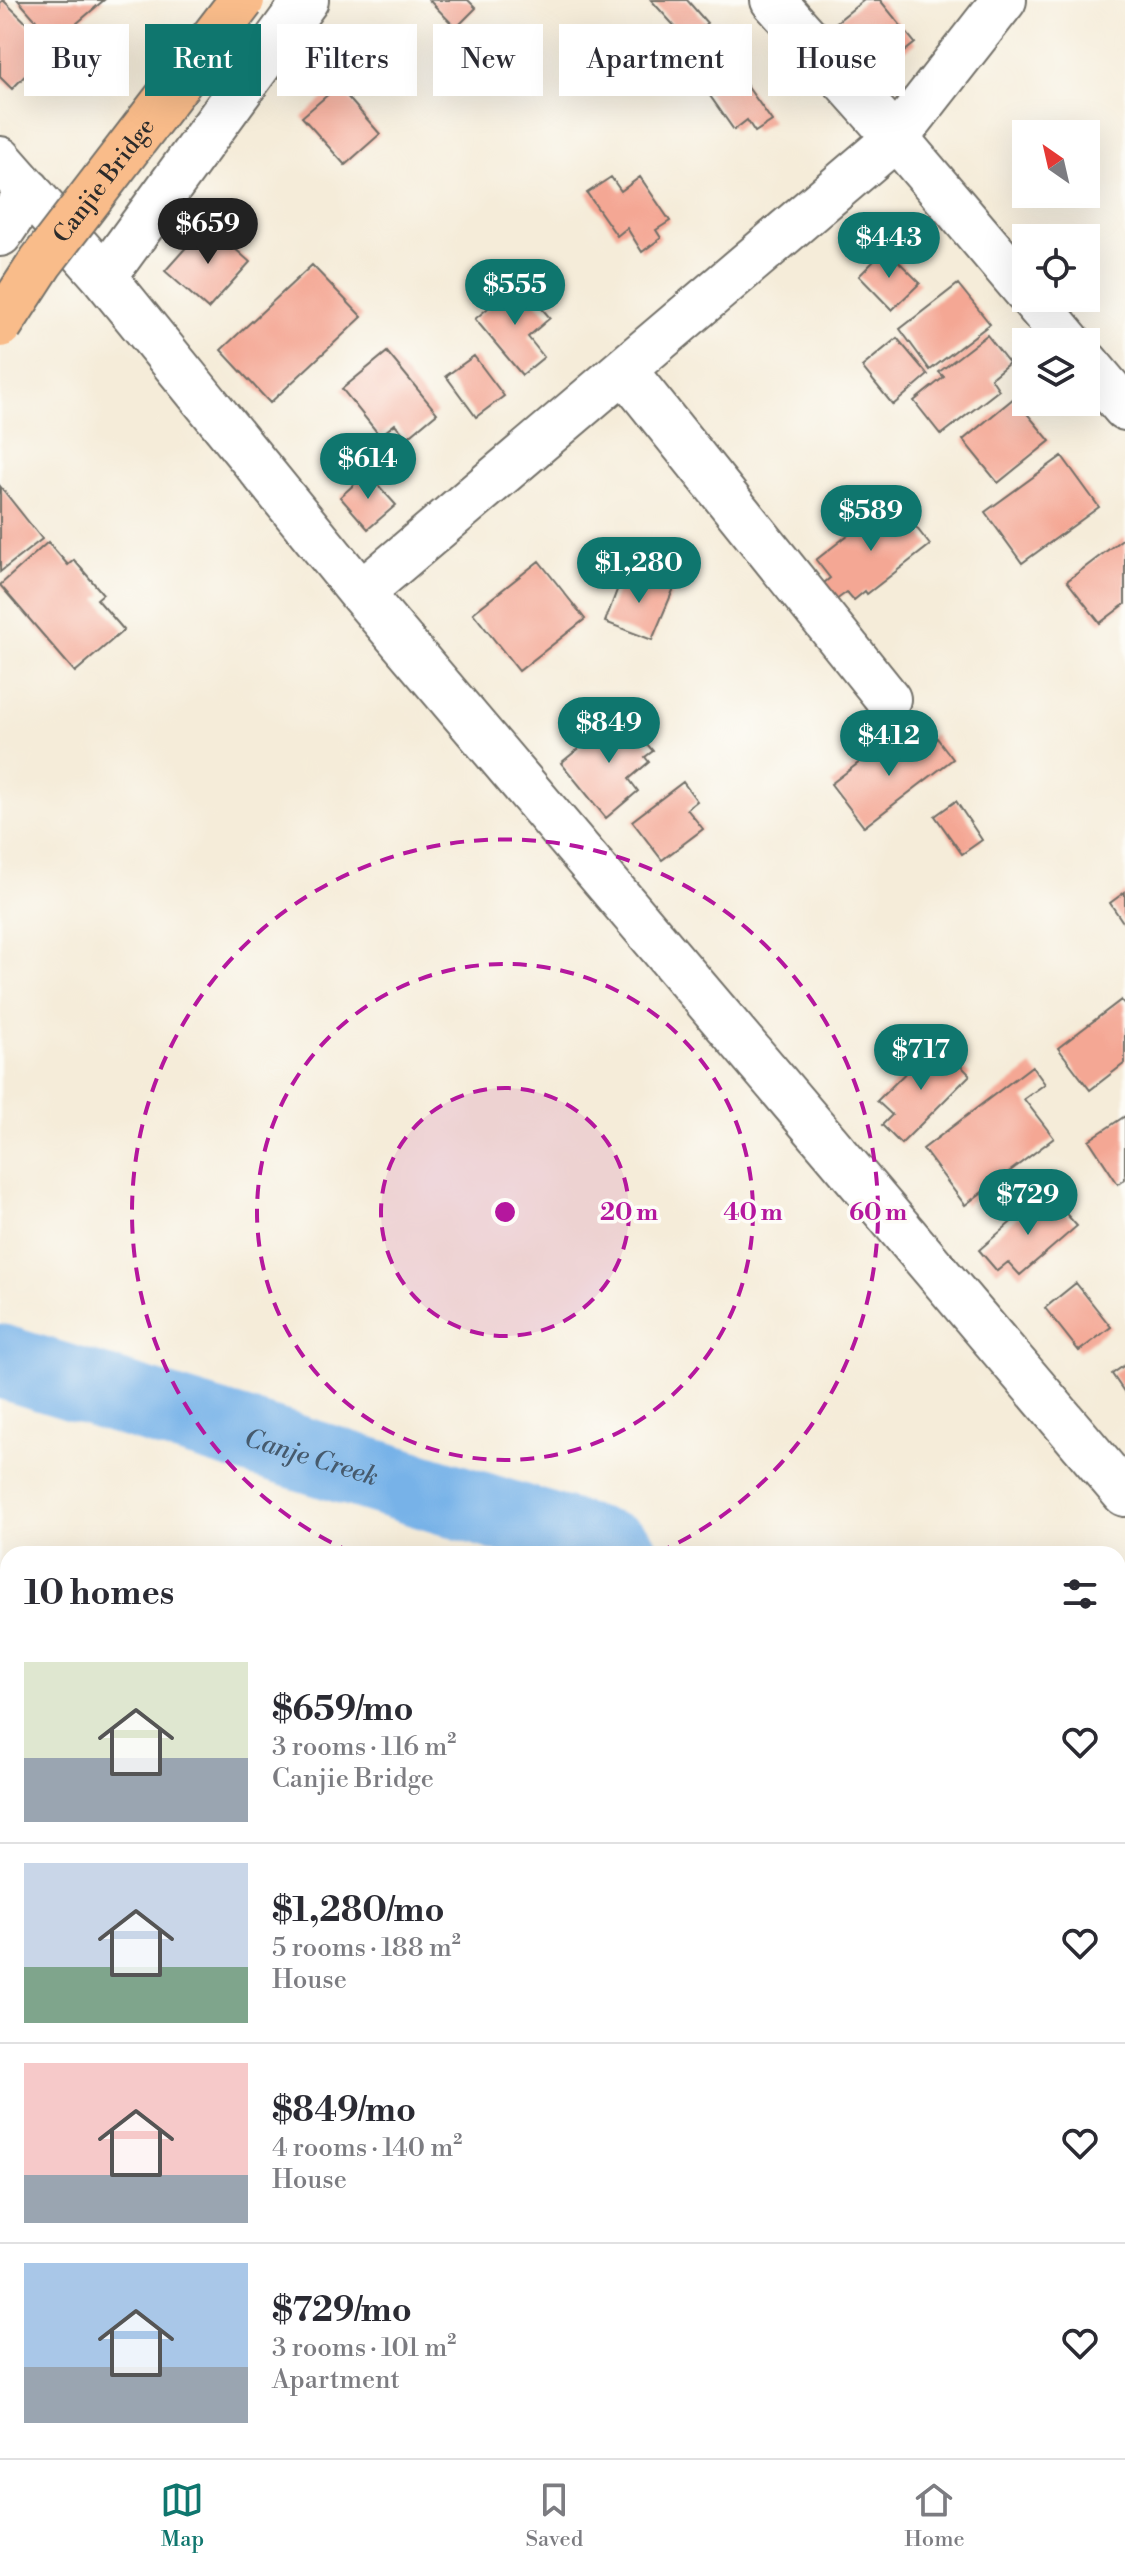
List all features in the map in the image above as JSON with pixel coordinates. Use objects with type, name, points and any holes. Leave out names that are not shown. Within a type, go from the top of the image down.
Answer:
[{"type":"main road","name":"Canjie Bridge","points":[[0,325],[41,262],[242,0]]},
{"type":"street","points":[[104,277],[306,0]]},
{"type":"street","points":[[773,0],[1012,275]]},
{"type":"street","points":[[361,593],[896,138],[1004,0]]},
{"type":"street","points":[[0,159],[104,277],[361,593],[1125,1494]]},
{"type":"street","points":[[0,234],[29,191]]},
{"type":"street","points":[[1044,312],[1057,328]]},
{"type":"street","points":[[624,370],[888,699]]},
{"type":"street","points":[[1100,379],[1125,408]]},
{"type":"building","points":[[3,0],[28,24],[24,24],[24,77],[12,89],[0,77],[0,3]]},
{"type":"building","points":[[18,0],[104,0],[76,24],[39,24]]},
{"type":"building","points":[[429,0],[468,0],[476,8],[460,24],[452,24]]},
{"type":"building","points":[[651,0],[687,0],[707,23],[706,24],[673,24]]},
{"type":"building","points":[[864,0],[880,0],[900,24],[834,24]]},
{"type":"building","points":[[905,31],[915,43],[905,51]]},
{"type":"building","points":[[752,93],[772,121],[755,132],[747,120],[734,130],[710,96],[752,96]]},
{"type":"building","points":[[326,96],[347,96],[380,134],[345,165],[302,117]]},
{"type":"building","points":[[611,177],[621,191],[640,177],[670,221],[656,230],[661,238],[642,252],[627,228],[617,236],[587,193]]},
{"type":"building","points":[[207,224],[250,262],[208,309],[165,271]]},
{"type":"building","points":[[886,249],[920,283],[892,310],[859,276]]},
{"type":"building","points":[[312,265],[362,317],[270,403],[221,350]]},
{"type":"building","points":[[519,282],[550,318],[528,337],[544,357],[522,375],[475,319]]},
{"type":"building","points":[[958,284],[990,324],[930,370],[900,329]]},
{"type":"building","points":[[987,335],[1009,363],[991,378],[999,390],[941,435],[914,401],[944,377],[939,372]]},
{"type":"building","points":[[897,338],[928,375],[893,405],[862,367]]},
{"type":"building","points":[[387,352],[437,413],[407,438],[395,424],[380,436],[342,389]]},
{"type":"building","points":[[474,356],[504,396],[476,417],[446,376]]},
{"type":"building","points":[[1012,400],[1012,416],[1029,416],[1050,441],[998,483],[963,440]]},
{"type":"building","points":[[1062,456],[1099,507],[1022,563],[985,512]]},
{"type":"building","points":[[367,473],[396,505],[368,529],[340,497]]},
{"type":"building","points":[[0,486],[42,539],[0,572]]},
{"type":"building","points":[[894,499],[930,545],[867,594],[865,591],[854,600],[847,592],[832,603],[819,587],[830,578],[816,560]]},
{"type":"building","points":[[1125,537],[1125,604],[1100,623],[1067,581]]},
{"type":"building","points":[[48,542],[68,565],[74,560],[103,594],[97,599],[124,630],[75,672],[0,585]]},
{"type":"building","points":[[539,561],[585,619],[519,671],[473,613]]},
{"type":"building","points":[[625,569],[674,588],[652,640],[605,622]]},
{"type":"building","points":[[621,714],[653,751],[645,757],[649,762],[629,779],[638,791],[606,818],[561,763]]},
{"type":"building","points":[[934,734],[953,759],[864,827],[831,784],[886,742],[900,759]]},
{"type":"building","points":[[683,782],[697,801],[687,809],[703,829],[662,860],[632,821]]},
{"type":"building","points":[[956,801],[982,840],[962,854],[935,816]]},
{"type":"building","points":[[1125,892],[1125,925],[1110,903]]},
{"type":"building","points":[[1121,1000],[1125,1005],[1125,1063],[1090,1090],[1058,1048]]},
{"type":"building","points":[[937,1042],[970,1075],[901,1144],[882,1125],[892,1115],[877,1101]]},
{"type":"building","points":[[1032,1066],[1045,1084],[1024,1099],[1054,1138],[965,1205],[923,1149]]},
{"type":"building","points":[[1125,1116],[1125,1179],[1118,1184],[1089,1140]]},
{"type":"building","points":[[1040,1197],[1053,1212],[1060,1207],[1077,1226],[1020,1275],[1008,1262],[997,1271],[979,1250]]},
{"type":"building","points":[[1076,1283],[1111,1327],[1079,1351],[1045,1308]]},
{"type":"building","points":[[1125,1365],[1125,1393],[1112,1374]]},
{"type":"waterway","name":"Canje Creek","points":[[0,1361],[602,1546]]}]
